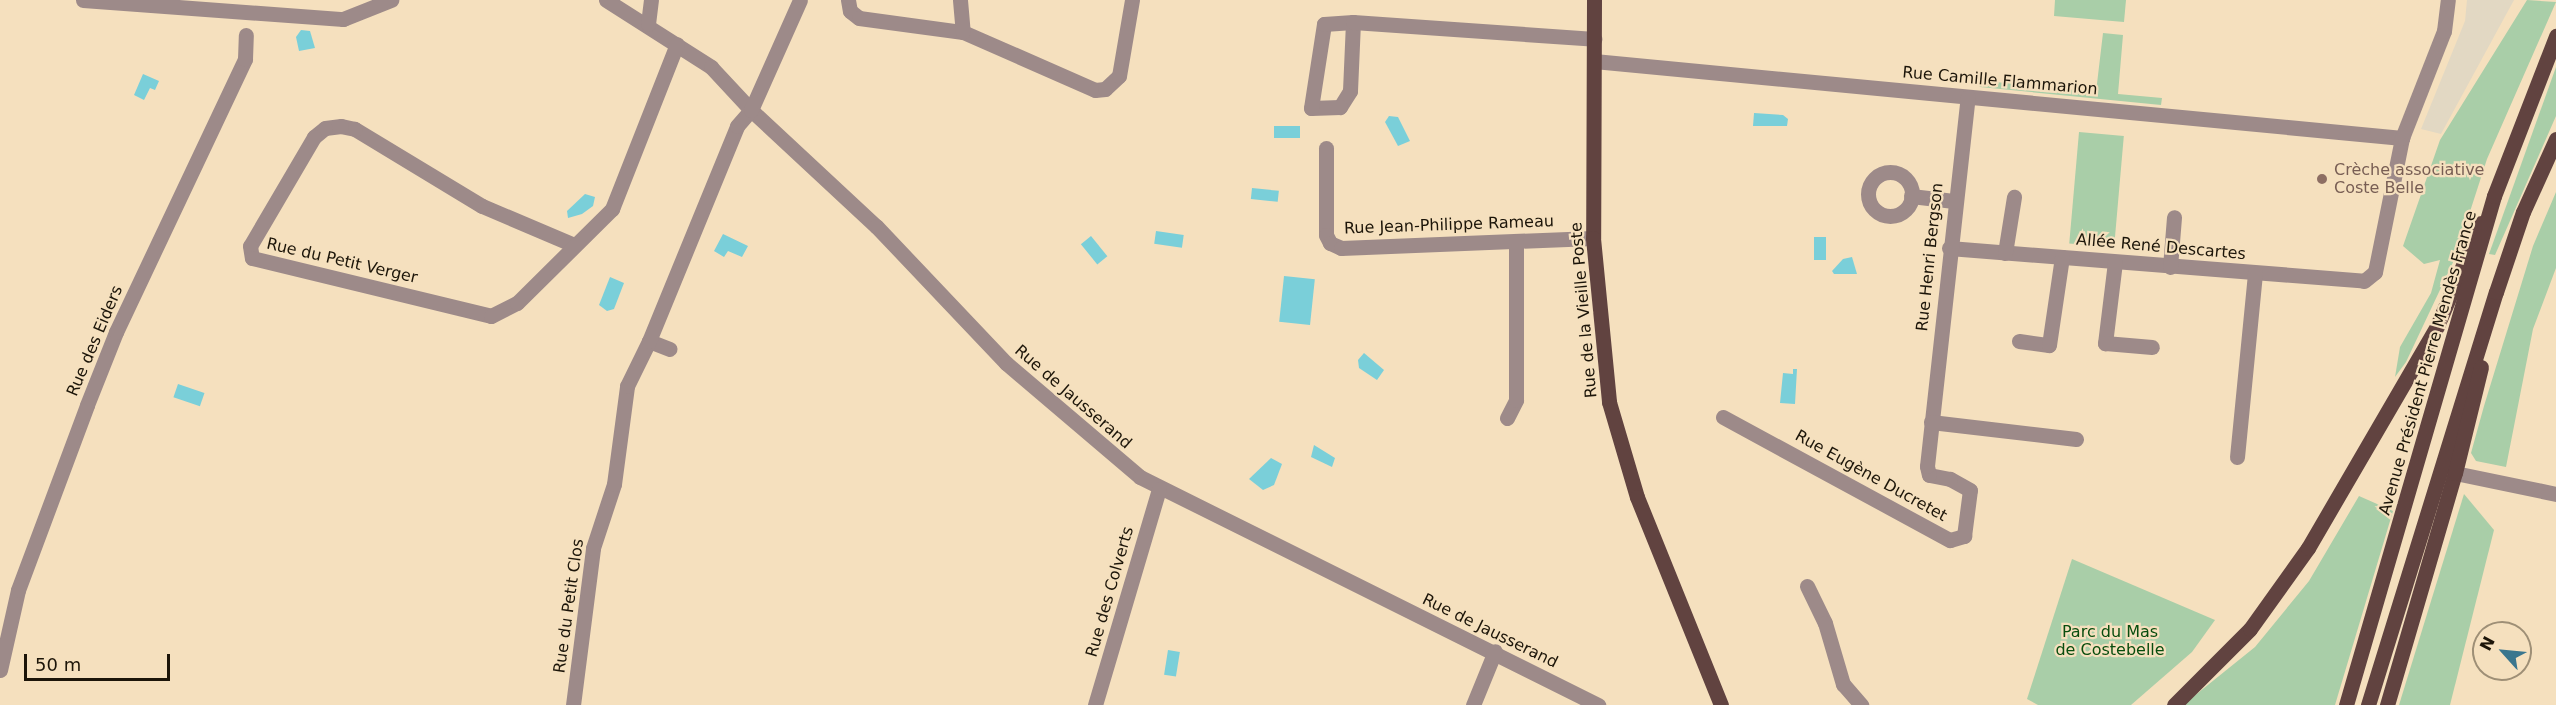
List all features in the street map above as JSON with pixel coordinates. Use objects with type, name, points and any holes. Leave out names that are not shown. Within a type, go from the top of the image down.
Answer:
[{"type":"main road","name":"Rue de la Vieille Poste","points":[[1594,0],[1593,238],[1609,402],[1622,453],[1721,705]]},
{"type":"main road","name":"Avenue Président Pierre Mendès France","points":[[2346,705],[2494,196],[2556,36]]},
{"type":"main road","points":[[2368,705],[2496,292],[2523,212],[2556,139]]},
{"type":"main road","points":[[2174,705],[2250,629],[2308,548],[2437,326],[2494,196]]},
{"type":"main road","points":[[2387,705],[2455,473],[2496,292]]},
{"type":"street","points":[[83,0],[343,19],[391,0]]},
{"type":"street","name":"Rue de Jausserand","points":[[606,0],[648,24],[711,68],[751,110],[876,226],[1006,363],[1082,431],[1159,489],[1495,651],[1598,705]]},
{"type":"street","points":[[648,24],[651,0]]},
{"type":"street","name":"Rue du Petit Clos","points":[[573,705],[593,548],[614,483],[627,386],[650,341],[737,126],[751,110],[800,0]]},
{"type":"street","points":[[848,0],[850,11],[860,18],[963,32],[1088,88],[1105,89],[1119,76],[1122,67],[1132,0]]},
{"type":"street","points":[[960,0],[963,32]]},
{"type":"street","points":[[2402,138],[2444,30],[2448,0]]},
{"type":"street","points":[[1353,22],[1350,91],[1340,107],[1311,108],[1324,24],[1353,22],[1594,39]]},
{"type":"street","name":"Rue des Eiders","points":[[0,670],[18,590],[87,405],[116,332],[245,59],[246,35]]},
{"type":"street","name":"Rue du Petit Verger","points":[[574,245],[482,206],[355,129],[341,126],[325,128],[314,137],[250,246],[252,258],[491,315],[517,303],[612,209],[677,44]]},
{"type":"street","name":"Rue Camille Flammarion","points":[[1594,61],[2402,138]]},
{"type":"street","name":"Rue Henri Bergson","points":[[1928,453],[1954,201],[1968,97]]},
{"type":"street","name":"Allée René Descartes","points":[[1949,248],[2359,283],[2375,272],[2402,138]]},
{"type":"street","name":"Rue Jean-Philippe Rameau","points":[[1326,148],[1326,235],[1330,243],[1341,248],[1593,238]]},
{"type":"street","points":[[1911,196],[1954,201]]},
{"type":"street","points":[[2005,253],[2014,197]]},
{"type":"street","points":[[2170,267],[2174,217]]},
{"type":"street","points":[[1507,418],[1516,400],[1516,241]]},
{"type":"street","points":[[2019,341],[2049,345],[2062,257]]},
{"type":"street","points":[[2115,262],[2105,343],[2152,347]]},
{"type":"street","points":[[2237,457],[2255,273]]},
{"type":"street","points":[[650,341],[670,349]]},
{"type":"street","name":"Rue Eugène Ducretet","points":[[1723,417],[1956,541],[1968,531],[1970,490],[1950,479],[1929,475],[1928,453]]},
{"type":"street","points":[[1931,422],[2076,438]]},
{"type":"street","points":[[2455,473],[2556,494]]},
{"type":"street","name":"Rue des Colverts","points":[[1095,705],[1159,489]]},
{"type":"street","points":[[1807,586],[1825,623],[1843,684],[1861,705]]},
{"type":"street","points":[[1473,705],[1495,651]]},
{"type":"shaded area","points":[[2467,0],[2514,0],[2441,134],[2421,129],[2465,21]]},
{"type":"green space","points":[[2055,0],[2126,0],[2124,22],[2054,16]]},
{"type":"green space","points":[[2527,0],[2556,2],[2487,159],[2455,258],[2406,362],[2395,377],[2400,347],[2431,293],[2440,260],[2424,264],[2403,246],[2440,140]]},
{"type":"green space","points":[[2103,33],[2123,35],[2118,94],[2162,98],[2161,105],[1980,87],[1975,80],[2096,92]]},
{"type":"green space","points":[[2556,67],[2556,116],[2495,255],[2489,254]]},
{"type":"green space","points":[[2079,132],[2124,136],[2114,247],[2069,244]]},
{"type":"green space","points":[[2556,192],[2556,268],[2533,329],[2506,467],[2476,461],[2471,453],[2484,406],[2533,246]]},
{"type":"green space","points":[[2464,494],[2494,530],[2450,705],[2399,705]]},
{"type":"green space","points":[[2359,496],[2393,511],[2335,705],[2183,705],[2255,647],[2309,581]]},
{"type":"green space","name":"Parc du Mas de Costebelle","points":[[2072,559],[2215,620],[2192,652],[2131,705],[2038,705],[2027,699]]},
{"type":"water","points":[[301,30],[310,31],[315,48],[299,51],[296,37]]},
{"type":"water","points":[[143,74],[159,81],[155,90],[150,88],[144,100],[134,95]]},
{"type":"water","points":[[1754,113],[1783,115],[1788,119],[1787,126],[1753,126]]},
{"type":"water","points":[[1389,116],[1398,117],[1410,141],[1398,146],[1385,122]]},
{"type":"water","points":[[1274,126],[1300,126],[1300,138],[1274,138]]},
{"type":"water","points":[[1252,188],[1279,191],[1278,202],[1251,199]]},
{"type":"water","points":[[585,194],[595,197],[593,206],[582,214],[568,218],[567,211]]},
{"type":"water","points":[[1156,231],[1184,235],[1182,248],[1154,244]]},
{"type":"water","points":[[723,234],[748,246],[742,257],[728,251],[724,257],[714,251]]},
{"type":"water","points":[[1091,236],[1107,256],[1097,264],[1081,244]]},
{"type":"water","points":[[1814,237],[1826,237],[1826,260],[1814,260]]},
{"type":"water","points":[[1852,257],[1857,274],[1834,274],[1832,271],[1843,259]]},
{"type":"water","points":[[1284,276],[1315,279],[1310,325],[1279,322]]},
{"type":"water","points":[[610,277],[624,283],[614,309],[607,311],[599,305]]},
{"type":"water","points":[[1364,353],[1384,370],[1377,380],[1359,368],[1358,360]]},
{"type":"water","points":[[1793,369],[1797,369],[1795,404],[1780,403],[1783,373],[1793,374]]},
{"type":"water","points":[[178,384],[204,393],[200,406],[173,397]]},
{"type":"water","points":[[1314,445],[1335,458],[1332,467],[1311,457]]},
{"type":"water","points":[[1271,458],[1282,464],[1274,485],[1263,490],[1249,479]]},
{"type":"water","points":[[1168,650],[1180,652],[1176,677],[1164,675]]},
{"type":"place","name":"Crèche associative Coste Belle","points":[[2322,179]]}]
